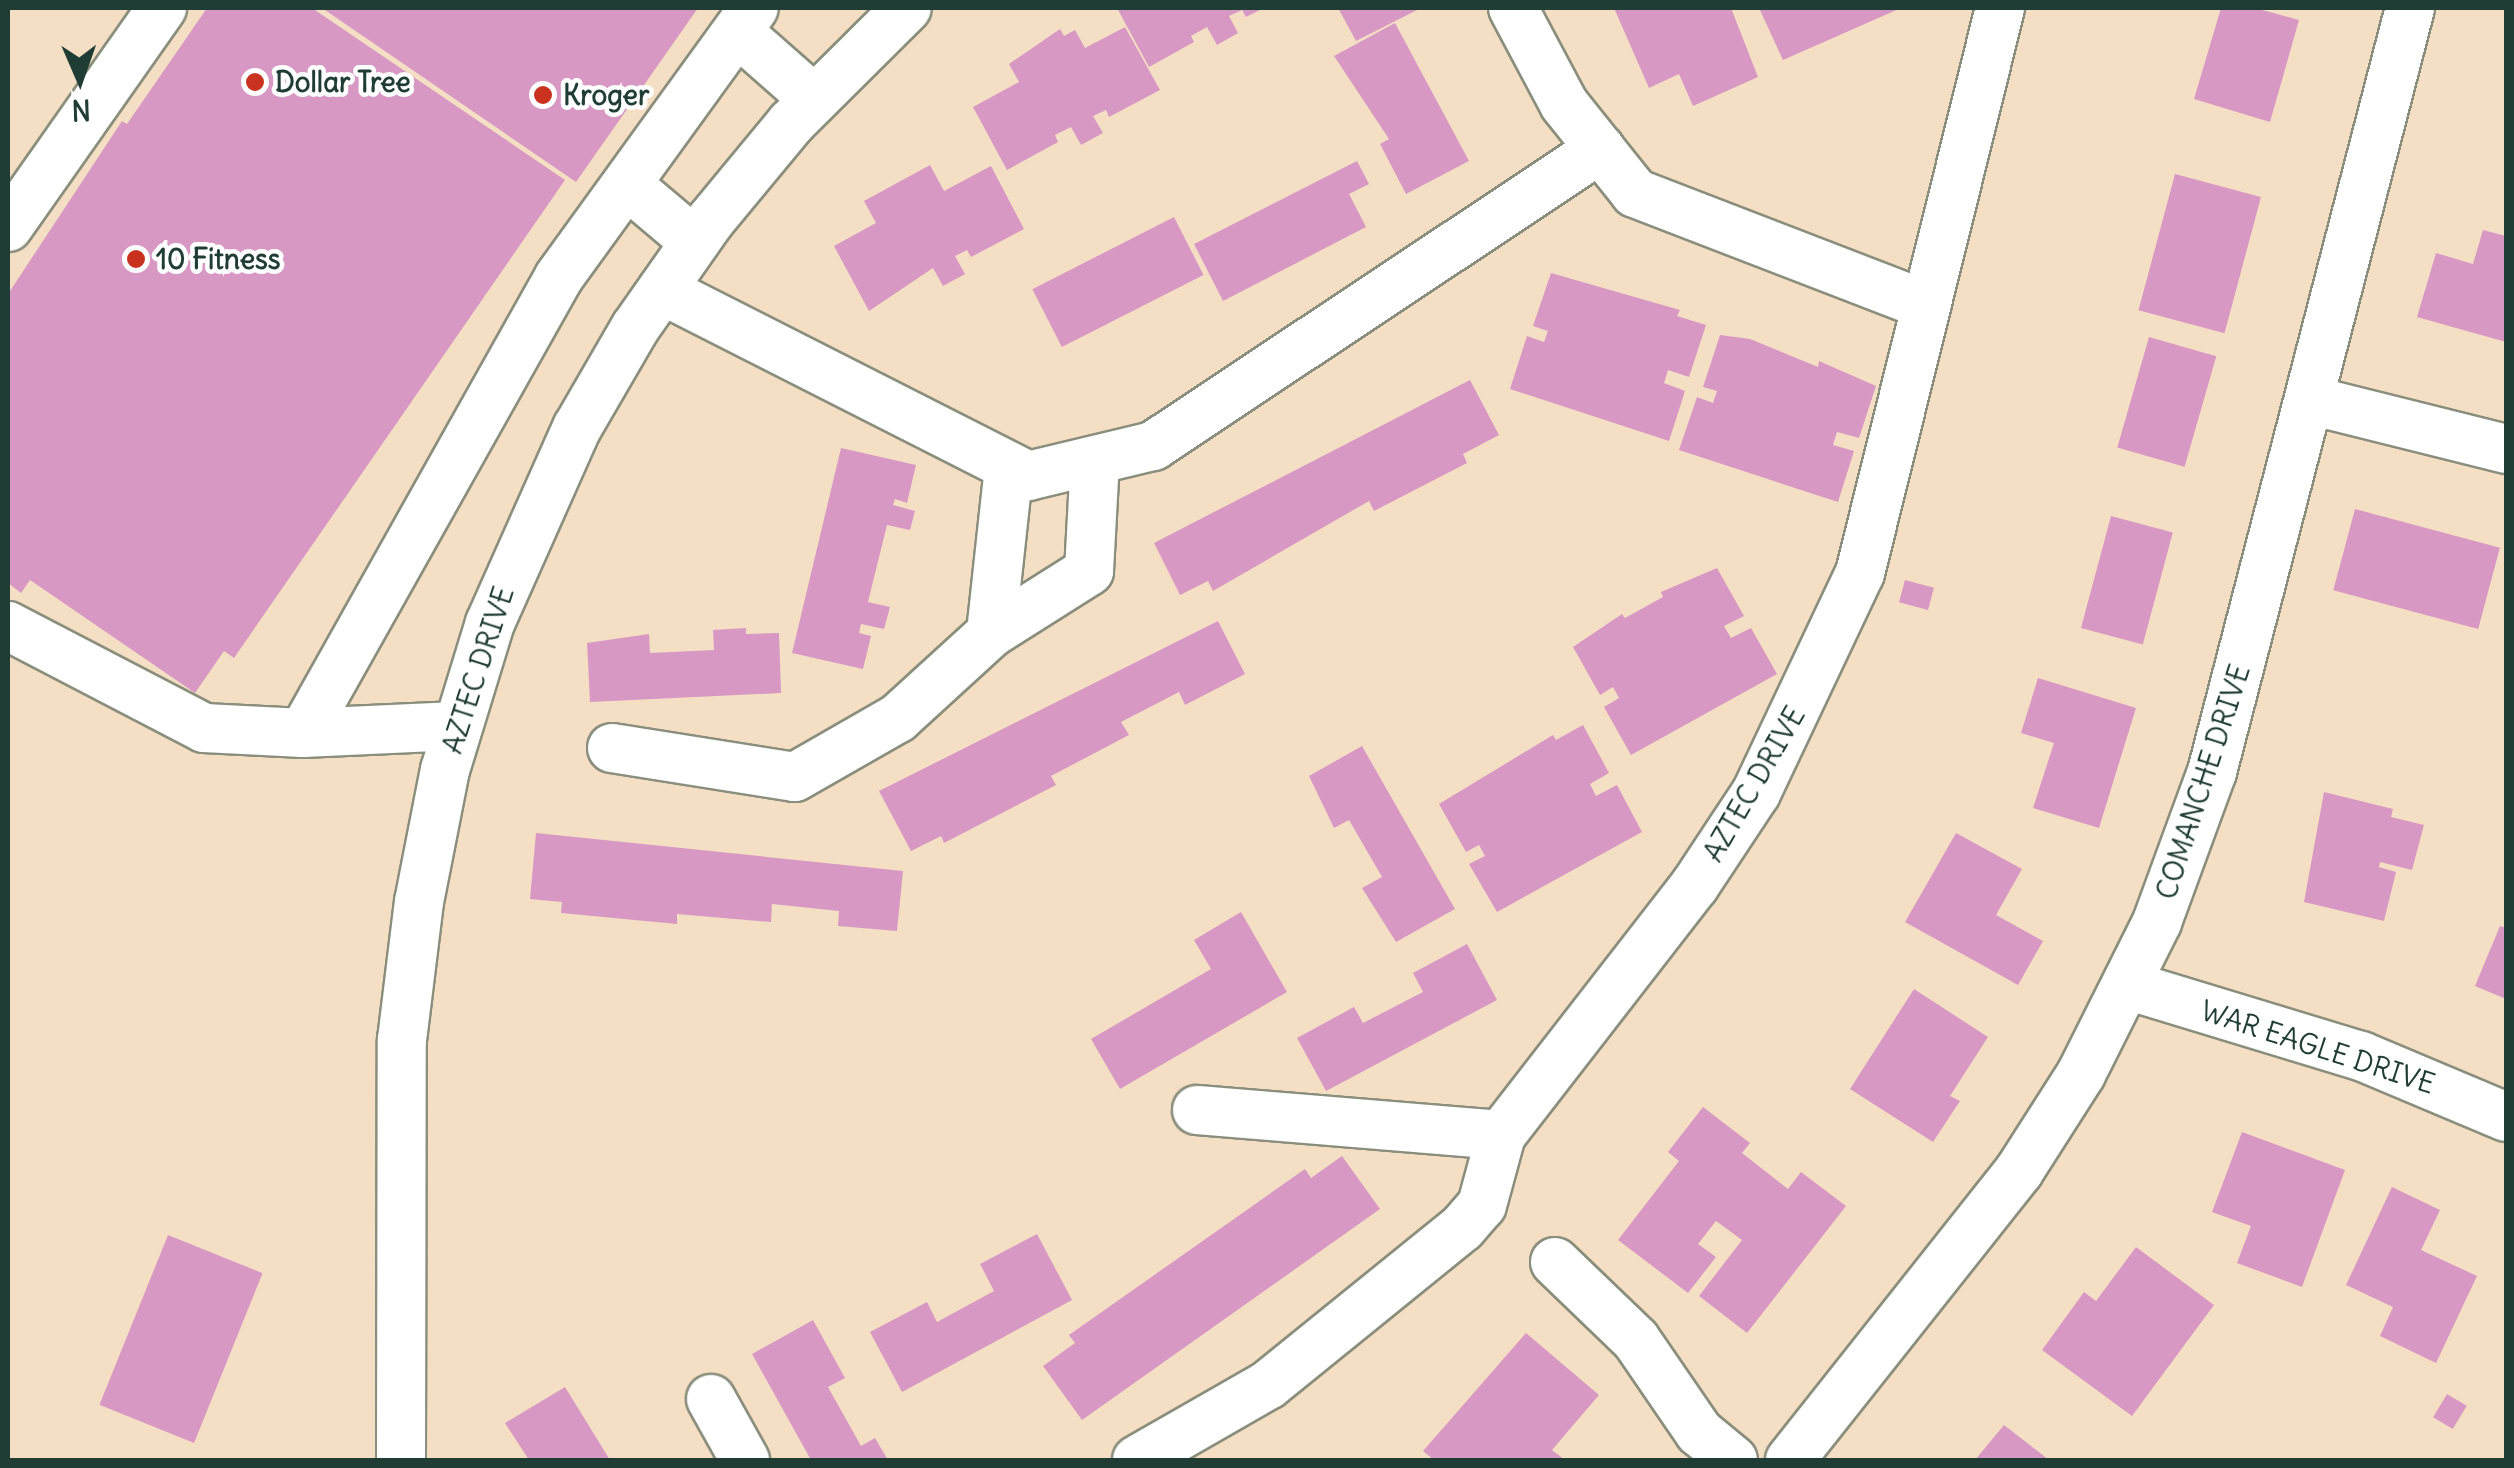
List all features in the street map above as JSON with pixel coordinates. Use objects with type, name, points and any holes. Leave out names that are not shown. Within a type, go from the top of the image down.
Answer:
[{"type":"street","points":[[8,227],[162,8]]},
{"type":"street","name":"AZTEC DRIVE","points":[[401,1460],[402,1040],[419,902],[457,726],[524,539],[577,428],[662,290],[695,242],[814,100],[907,8]]},
{"type":"street","points":[[1514,8],[1564,104],[1635,193],[1926,305]]},
{"type":"street","name":"AZTEC DRIVE","points":[[1137,1460],[1268,1385],[1462,1228],[1482,1206],[1501,1135],[1695,885],[1756,792],[1860,572],[2000,8]]},
{"type":"street","name":"COMANCHE DRIVE","points":[[1790,1460],[2019,1171],[2127,986],[2212,772],[2410,8]]},
{"type":"street","points":[[303,733],[559,277],[630,187],[746,20],[814,100]]},
{"type":"street","points":[[662,290],[1028,476],[1153,446],[1600,149]]},
{"type":"street","points":[[630,187],[695,242]]},
{"type":"street","points":[[2310,400],[2506,449]]},
{"type":"street","points":[[612,748],[795,777],[898,718],[991,633],[1089,571],[1095,460]]},
{"type":"street","points":[[991,633],[1009,466]]},
{"type":"street","points":[[8,626],[204,728],[303,733],[457,726]]},
{"type":"street","name":"WAR EAGLE DRIVE","points":[[2127,986],[2361,1056],[2506,1118]]},
{"type":"street","points":[[1197,1110],[1501,1135]]},
{"type":"street","points":[[1556,1262],[1636,1340],[1700,1432],[1734,1460]]},
{"type":"street","points":[[711,1399],[745,1460]]},
{"type":"building","points":[[207,8],[312,8],[565,180],[234,658],[224,651],[195,693],[30,580],[21,593],[8,583],[8,294],[122,121],[127,124]]},
{"type":"building","name":"Kroger","points":[[322,8],[698,8],[576,182]]},
{"type":"building","points":[[1117,8],[1264,8],[1246,17],[1242,10],[1229,16],[1238,33],[1217,45],[1207,27],[1191,36],[1194,42],[1149,67]]},
{"type":"building","points":[[1338,8],[1421,8],[1356,41]]},
{"type":"building","points":[[1614,8],[1731,8],[1758,77],[1693,106],[1679,74],[1649,88]]},
{"type":"building","points":[[1759,8],[1901,8],[1783,60]]},
{"type":"building","points":[[2221,8],[2255,8],[2299,20],[2270,122],[2194,99]]},
{"type":"building","points":[[1395,23],[1469,161],[1406,194],[1380,144],[1389,139],[1334,56]]},
{"type":"building","points":[[1125,27],[1160,90],[1109,117],[1106,110],[1093,116],[1103,133],[1081,145],[1071,127],[1055,135],[1058,142],[1007,170],[973,107],[1019,82],[1009,64],[1060,29],[1064,36],[1075,30],[1085,48]]},
{"type":"building","points":[[1357,161],[1369,184],[1349,194],[1366,227],[1223,301],[1194,244]]},
{"type":"building","points":[[930,165],[944,191],[991,166],[1024,229],[971,257],[967,250],[955,256],[965,274],[943,286],[933,268],[869,311],[834,246],[876,223],[864,201]]},
{"type":"building","points":[[2175,174],[2261,197],[2224,333],[2139,310]]},
{"type":"building","points":[[1174,217],[1204,275],[1062,347],[1032,289]]},
{"type":"building","points":[[2483,230],[2506,236],[2506,342],[2417,317],[2436,253],[2473,264]]},
{"type":"building","points":[[1551,273],[1680,310],[1677,316],[1706,325],[1689,377],[1668,370],[1664,383],[1685,391],[1669,441],[1510,389],[1527,336],[1544,342],[1548,331],[1533,326]]},
{"type":"building","points":[[1720,335],[1750,339],[1818,367],[1819,361],[1876,386],[1859,438],[1837,432],[1833,445],[1854,451],[1838,502],[1679,450],[1697,397],[1713,403],[1717,391],[1703,387]]},
{"type":"building","points":[[2149,337],[2216,356],[2185,467],[2117,448]]},
{"type":"building","points":[[1470,380],[1499,435],[1463,454],[1467,463],[1374,511],[1369,501],[1213,591],[1208,581],[1180,595],[1154,543]]},
{"type":"building","points":[[841,448],[916,465],[907,503],[895,499],[893,505],[915,511],[910,530],[887,525],[868,602],[890,607],[884,629],[861,624],[859,633],[871,636],[863,669],[792,653]]},
{"type":"building","points":[[2355,509],[2500,548],[2478,629],[2333,590]]},
{"type":"building","points":[[2111,516],[2173,533],[2143,645],[2081,628]]},
{"type":"building","points":[[1717,568],[1744,616],[1724,626],[1731,638],[1751,628],[1777,674],[1631,755],[1604,707],[1619,698],[1613,687],[1600,695],[1573,647],[1622,614],[1625,618],[1663,597],[1661,592]]},
{"type":"building","points":[[1905,580],[1934,588],[1928,610],[1899,602]]},
{"type":"building","points":[[1218,621],[1245,674],[1185,705],[1179,692],[1121,722],[1129,735],[1051,776],[1056,785],[944,843],[941,836],[911,851],[879,791]]},
{"type":"building","points":[[746,628],[746,634],[779,633],[781,693],[590,702],[587,643],[649,634],[650,653],[714,650],[713,630]]},
{"type":"building","points":[[2038,678],[2136,708],[2099,828],[2033,808],[2054,743],[2021,733]]},
{"type":"building","points":[[1583,725],[1609,773],[1590,784],[1596,796],[1617,785],[1642,832],[1497,912],[1469,864],[1485,856],[1479,845],[1466,852],[1439,804],[1553,735],[1556,740]]},
{"type":"building","points":[[1362,746],[1455,909],[1396,942],[1362,888],[1382,877],[1349,820],[1334,828],[1309,776]]},
{"type":"building","points":[[2324,792],[2393,809],[2391,817],[2424,825],[2412,870],[2380,862],[2379,867],[2396,872],[2384,921],[2304,902]]},
{"type":"building","points":[[536,833],[903,871],[897,931],[838,926],[839,911],[772,904],[771,922],[677,914],[677,924],[561,913],[562,902],[530,899]]},
{"type":"building","points":[[1956,833],[2022,869],[1996,915],[2043,941],[2018,985],[1905,922]]},
{"type":"building","points":[[1241,912],[1287,992],[1120,1089],[1091,1039],[1211,969],[1194,940]]},
{"type":"building","points":[[2500,926],[2506,928],[2506,999],[2475,986]]},
{"type":"building","points":[[1467,944],[1497,1000],[1326,1091],[1297,1038],[1354,1007],[1363,1023],[1423,992],[1413,973]]},
{"type":"building","points":[[1914,989],[1988,1037],[1950,1096],[1960,1101],[1933,1142],[1850,1089]]},
{"type":"building","points":[[1703,1107],[1750,1143],[1742,1153],[1788,1189],[1801,1172],[1846,1206],[1747,1333],[1699,1296],[1742,1240],[1716,1221],[1698,1244],[1716,1257],[1688,1293],[1618,1240],[1679,1161],[1668,1152]]},
{"type":"building","points":[[2242,1132],[2345,1170],[2302,1287],[2237,1263],[2251,1226],[2212,1212]]},
{"type":"building","points":[[1342,1156],[1380,1209],[1082,1420],[1043,1366],[1075,1343],[1069,1335],[1305,1169],[1311,1178]]},
{"type":"building","points":[[2392,1187],[2440,1210],[2421,1250],[2477,1276],[2436,1363],[2380,1336],[2393,1307],[2346,1285]]},
{"type":"building","points":[[1037,1234],[1072,1300],[902,1392],[870,1332],[927,1302],[937,1322],[994,1291],[980,1264]]},
{"type":"building","points":[[168,1235],[263,1273],[194,1443],[99,1405]]},
{"type":"building","points":[[2136,1247],[2214,1305],[2132,1416],[2042,1350],[2084,1292],[2096,1301]]},
{"type":"building","points":[[813,1320],[845,1378],[828,1387],[861,1446],[875,1438],[888,1460],[811,1460],[752,1354]]},
{"type":"building","points":[[1526,1333],[1599,1395],[1552,1450],[1565,1460],[1434,1460],[1423,1451]]},
{"type":"building","points":[[565,1387],[610,1460],[529,1460],[505,1423]]},
{"type":"building","points":[[2447,1394],[2467,1406],[2453,1429],[2433,1417]]},
{"type":"building","points":[[2004,1425],[2049,1460],[1975,1460]]},
{"type":"place","name":"Dollar Tree","points":[[255,82]]},
{"type":"place","name":"Kroger","points":[[543,95]]},
{"type":"place","name":"10 Fitness","points":[[136,259]]}]
